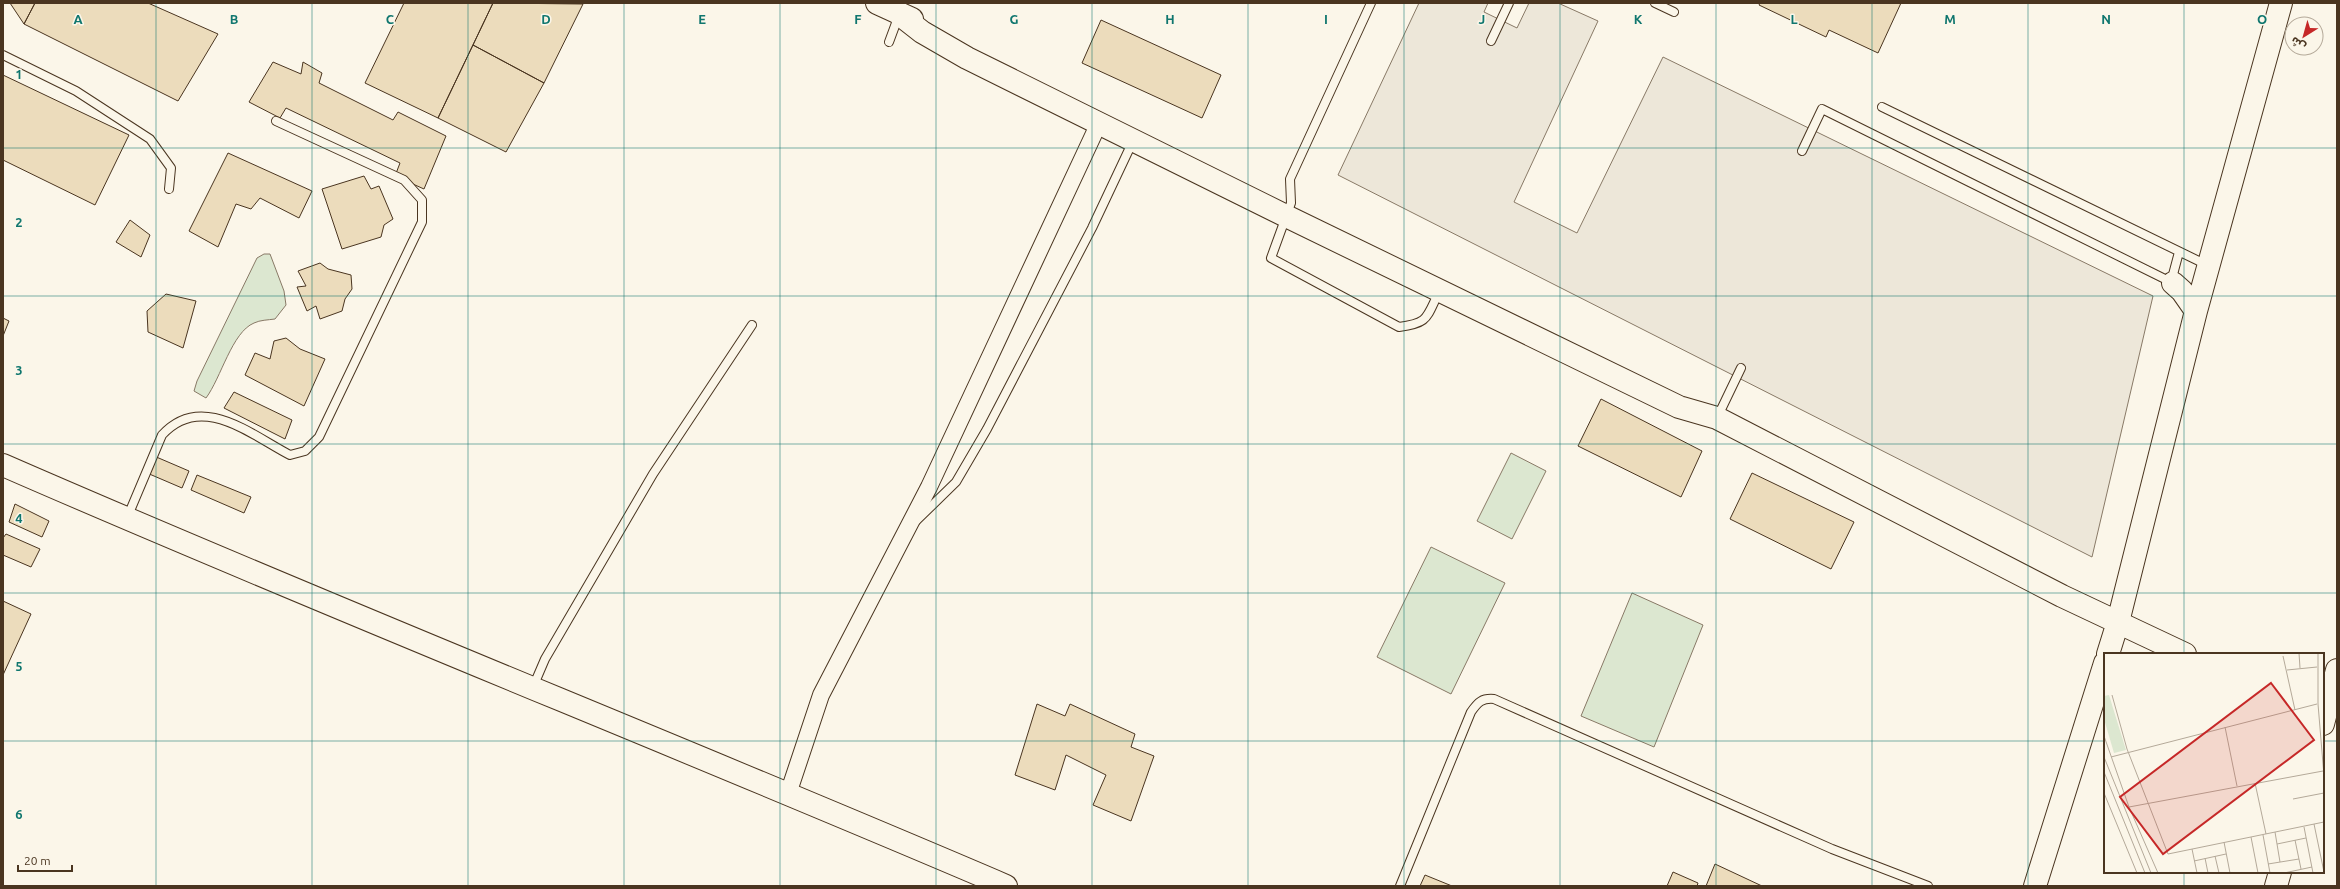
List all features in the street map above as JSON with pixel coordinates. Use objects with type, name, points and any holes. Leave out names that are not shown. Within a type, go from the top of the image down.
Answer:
[{"type":"street","points":[[876,3],[901,8],[1440,290],[1679,407],[1717,418]]},
{"type":"street","points":[[2108,653],[2118,622],[2198,304],[2210,266],[2281,3]]},
{"type":"street","points":[[901,8],[922,32],[949,48],[1099,124],[1288,210],[1684,395],[1717,418],[2055,592],[2183,653]]},
{"type":"street","points":[[788,794],[821,695],[908,528],[1099,124]]},
{"type":"street","points":[[2172,282],[2198,304]]},
{"type":"street","points":[[3,465],[127,519],[1006,886]]},
{"type":"street","points":[[2035,886],[2104,666]]},
{"type":"street","points":[[2324,717],[2337,670]]},
{"type":"street","points":[[2276,886],[2280,873]]},
{"type":"lane","points":[[1371,3],[1290,179],[1288,210],[1271,258],[1399,327],[1420,324],[1426,317],[1440,290]]},
{"type":"lane","points":[[1492,41],[1509,3]]},
{"type":"lane","points":[[1655,3],[1674,12]]},
{"type":"lane","points":[[889,42],[901,8]]},
{"type":"lane","points":[[3,55],[76,91],[150,139],[170,168],[169,190]]},
{"type":"lane","points":[[1882,107],[2210,266]]},
{"type":"lane","points":[[1802,151],[1822,109],[2172,282],[2179,252]]},
{"type":"lane","points":[[127,519],[162,435],[172,424],[188,416],[210,415],[224,420],[290,455],[305,451],[319,437],[422,222],[422,200],[404,180],[276,121]]},
{"type":"lane","points":[[908,528],[928,511],[956,482],[987,429],[1092,228],[1134,140]]},
{"type":"lane","points":[[533,689],[545,659],[654,474],[752,326]]},
{"type":"lane","points":[[1717,418],[1741,368]]},
{"type":"lane","points":[[1400,886],[1472,712],[1479,701],[1488,698],[1494,699],[1832,849],[1928,886]]},
{"type":"green space","points":[[264,254],[270,254],[284,291],[286,305],[275,319],[254,323],[246,328],[239,336],[206,398],[194,391],[197,381],[257,258]]},
{"type":"green space","points":[[1511,453],[1546,471],[1512,539],[1477,521]]},
{"type":"green space","points":[[1431,547],[1505,583],[1451,694],[1377,657]]},
{"type":"green space","points":[[1632,593],[1703,625],[1654,747],[1581,716]]},
{"type":"shaded area","points":[[1419,3],[1488,3],[1484,12],[1517,28],[1529,3],[1558,3],[1598,21],[1514,202],[1577,233],[1663,57],[2153,296],[2092,557],[1338,175]]},
{"type":"building","points":[[10,3],[35,3],[24,24]]},
{"type":"building","points":[[35,3],[148,3],[218,34],[178,101],[24,24]]},
{"type":"building","points":[[404,3],[493,3],[438,118],[365,83]]},
{"type":"building","points":[[493,3],[583,4],[544,83],[473,45]]},
{"type":"building","points":[[1760,3],[1901,3],[1878,53],[1829,30],[1826,37],[1759,5]]},
{"type":"building","points":[[1101,20],[1221,75],[1202,118],[1082,63]]},
{"type":"building","points":[[473,45],[544,83],[506,152],[438,118]]},
{"type":"building","points":[[273,62],[301,74],[303,62],[322,73],[319,83],[393,120],[398,112],[446,136],[424,189],[395,176],[400,163],[286,108],[280,118],[249,102]]},
{"type":"building","points":[[3,75],[129,135],[95,205],[3,160]]},
{"type":"building","points":[[228,153],[312,191],[299,218],[260,198],[251,209],[236,204],[218,247],[189,231]]},
{"type":"building","points":[[364,176],[371,189],[379,186],[393,219],[384,225],[381,237],[342,249],[322,189]]},
{"type":"building","points":[[130,220],[150,235],[141,257],[116,242]]},
{"type":"building","points":[[320,263],[328,269],[351,275],[352,289],[345,299],[342,311],[320,319],[316,306],[307,311],[297,287],[306,286],[298,271]]},
{"type":"building","points":[[166,294],[196,301],[183,348],[148,332],[147,311]]},
{"type":"building","points":[[3,318],[9,321],[3,336]]},
{"type":"building","points":[[286,338],[300,349],[325,359],[304,406],[245,375],[255,353],[270,359],[274,341]]},
{"type":"building","points":[[234,392],[292,420],[285,439],[224,408]]},
{"type":"building","points":[[1601,399],[1702,451],[1681,497],[1578,446]]},
{"type":"building","points":[[154,456],[189,471],[182,488],[147,473]]},
{"type":"building","points":[[1752,473],[1854,522],[1831,569],[1730,519]]},
{"type":"building","points":[[197,475],[251,497],[244,513],[191,490]]},
{"type":"building","points":[[15,504],[49,521],[42,537],[9,522]]},
{"type":"building","points":[[6,534],[40,549],[31,567],[3,555],[3,538]]},
{"type":"building","points":[[3,601],[31,614],[3,675]]},
{"type":"building","points":[[1037,704],[1065,716],[1070,704],[1135,734],[1131,747],[1154,756],[1131,821],[1093,805],[1106,775],[1066,755],[1055,790],[1015,775]]},
{"type":"building","points":[[1715,864],[1762,886],[1706,886]]},
{"type":"building","points":[[1673,872],[1698,883],[1697,886],[1667,886]]},
{"type":"building","points":[[1425,875],[1452,886],[1420,886]]}]
